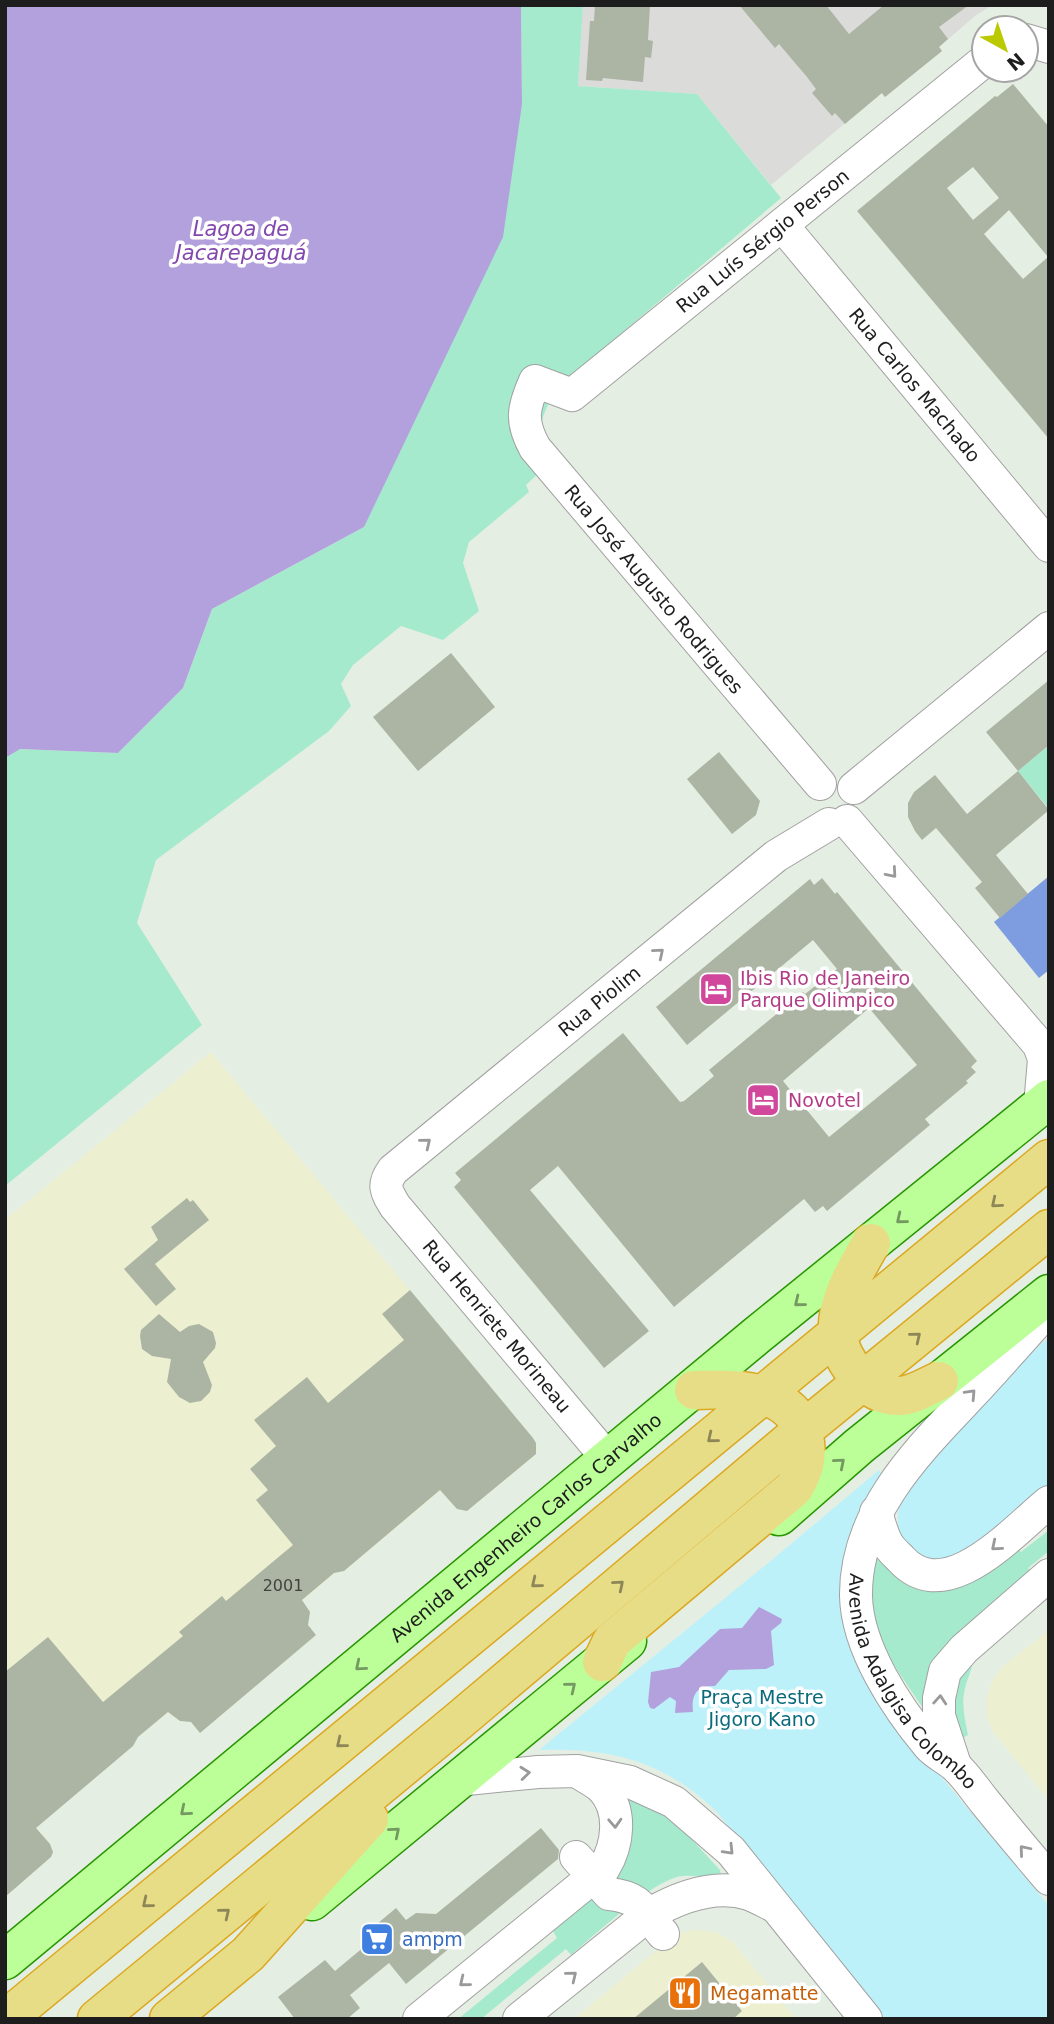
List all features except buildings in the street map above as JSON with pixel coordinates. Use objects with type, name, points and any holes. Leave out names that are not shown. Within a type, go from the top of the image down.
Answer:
[{"type":"highway","points":[[6,2019],[1049,1159]]},
{"type":"highway","points":[[97,2019],[455,1724],[803,1430],[1049,1229]]},
{"type":"highway","points":[[871,1243],[853,1275],[839,1316],[837,1334],[842,1352],[864,1381],[880,1392],[893,1396],[908,1395],[939,1381]]},
{"type":"highway","points":[[602,1662],[612,1641],[794,1488],[805,1470],[807,1456],[803,1430],[788,1408],[765,1395],[719,1388],[694,1390]]},
{"type":"highway","points":[[169,2019],[248,1954],[455,1724]]},
{"type":"main road","name":"Avenida Engenheiro Carlos Carvalho","points":[[5,1960],[608,1459],[1044,1102]]},
{"type":"main road","points":[[248,1954],[939,1381],[1049,1293]]},
{"type":"street","name":"Rua Luís Sérgio Person","points":[[535,381],[572,395],[970,72]]},
{"type":"street","name":"Rua Carlos Machado","points":[[782,225],[1049,546]]},
{"type":"street","name":"Rua José Augusto Rodrigues","points":[[535,381],[524,410],[527,431],[535,448],[820,784]]},
{"type":"street","points":[[854,788],[1049,628]]},
{"type":"street","points":[[839,779],[854,788],[858,796],[858,806],[854,815],[838,823],[821,820],[815,813],[813,796],[820,784],[839,779]]},
{"type":"street","points":[[838,823],[1039,1045],[1044,1059],[1044,1102]]},
{"type":"street","name":"Rua Piolim","points":[[387,1193],[386,1179],[393,1170],[776,856],[838,823]]},
{"type":"street","name":"Rua Henriete Morineau","points":[[387,1193],[395,1206],[608,1459]]},
{"type":"street","name":"Avenida Adalgisa Colombo","points":[[1049,1308],[925,1444],[892,1486],[876,1512],[865,1538],[858,1566],[856,1598],[862,1632],[877,1669],[902,1710],[931,1749],[955,1765],[1049,1879]]},
{"type":"street","points":[[876,1512],[887,1544],[907,1566],[919,1573],[948,1575],[971,1566],[1049,1502]]},
{"type":"street","points":[[955,1765],[939,1716],[939,1698],[945,1671],[964,1649],[1049,1575]]},
{"type":"street","points":[[457,1780],[577,1771],[630,1782],[674,1802],[731,1851],[866,2019]]},
{"type":"street","points":[[419,2019],[584,1867],[604,1868],[612,1853],[616,1835],[614,1810],[602,1788],[577,1771]]},
{"type":"street","points":[[584,1867],[609,1894],[631,1897],[655,1924]]},
{"type":"street","points":[[519,2019],[655,1924],[668,1903],[698,1892],[747,1894],[776,1907]]},
{"type":"shaded area","points":[[583,5],[993,5],[978,14],[970,14],[970,20],[939,47],[942,51],[885,97],[879,90],[867,105],[771,185],[697,94],[578,86]]},
{"type":"shaded area","points":[[1049,876],[1049,970],[1039,978],[994,922]]},
{"type":"shaded area","points":[[211,1052],[533,1438],[538,1449],[532,1458],[467,1511],[457,1509],[439,1492],[344,1571],[334,1574],[302,1601],[310,1612],[307,1623],[316,1635],[200,1733],[190,1721],[180,1721],[169,1712],[135,1739],[133,1746],[36,1827],[50,1844],[53,1852],[51,1857],[5,1897],[5,1220]]},
{"type":"shaded area","points":[[1049,1630],[1049,1800],[993,1732],[987,1716],[987,1698],[992,1681],[1002,1667]]},
{"type":"shaded area","points":[[692,1930],[716,1932],[733,1942],[796,2019],[574,2019],[669,1940]]},
{"type":"green space","points":[[521,5],[583,5],[578,86],[697,94],[781,198],[564,382],[555,394],[548,404],[542,423],[542,470],[526,485],[529,492],[469,542],[463,563],[479,611],[443,640],[401,626],[353,665],[341,684],[351,706],[329,731],[156,860],[137,923],[202,1025],[5,1186],[5,758],[19,749],[118,753],[183,688],[212,609],[364,527],[522,104]]},
{"type":"green space","points":[[1049,745],[1049,809],[1018,771]]},
{"type":"green space","points":[[1049,1337],[1049,1488],[954,1562],[926,1559],[903,1540],[898,1528],[901,1497],[947,1430]]},
{"type":"green space","name":"Praça Mestre Jigoro Kano","points":[[879,1470],[881,1473],[859,1519],[849,1556],[928,1761],[1049,1906],[1049,2019],[886,2019],[716,1811],[696,1794],[676,1780],[634,1761],[589,1752],[539,1750]]},
{"type":"green space","points":[[1049,1530],[1049,1551],[1028,1568],[1035,1576],[930,1671],[925,1686],[923,1708],[895,1667],[874,1623],[869,1590],[874,1546],[1017,1548],[1021,1552]]},
{"type":"green space","points":[[969,1664],[972,1666],[963,1700],[968,1735],[961,1739],[957,1720],[957,1690],[959,1680]]},
{"type":"green space","points":[[625,1794],[665,1815],[682,1829],[720,1870],[721,1876],[683,1876],[665,1882],[622,1911],[571,1955],[566,1949],[481,2019],[458,2019],[557,1938],[553,1931],[587,1903],[615,1874],[625,1857],[630,1839],[631,1818]]},
{"type":"water","name":"Lagoa de Jacarepaguá","points":[[5,5],[521,5],[522,104],[503,237],[364,527],[212,609],[183,688],[118,753],[20,749],[5,758]]},
{"type":"water","points":[[759,1607],[782,1619],[771,1631],[774,1665],[766,1669],[729,1670],[715,1686],[696,1692],[693,1712],[675,1713],[676,1701],[670,1697],[654,1709],[650,1708],[648,1702],[651,1672],[679,1667],[720,1629],[742,1628]]},
{"type":"place","name":"Ibis Rio de Janeiro Parque Olimpico","points":[[716,989]]},
{"type":"place","name":"Novotel","points":[[763,1100]]},
{"type":"place","name":"ampm","points":[[377,1939]]},
{"type":"place","name":"Megamatte","points":[[685,1993]]}]
